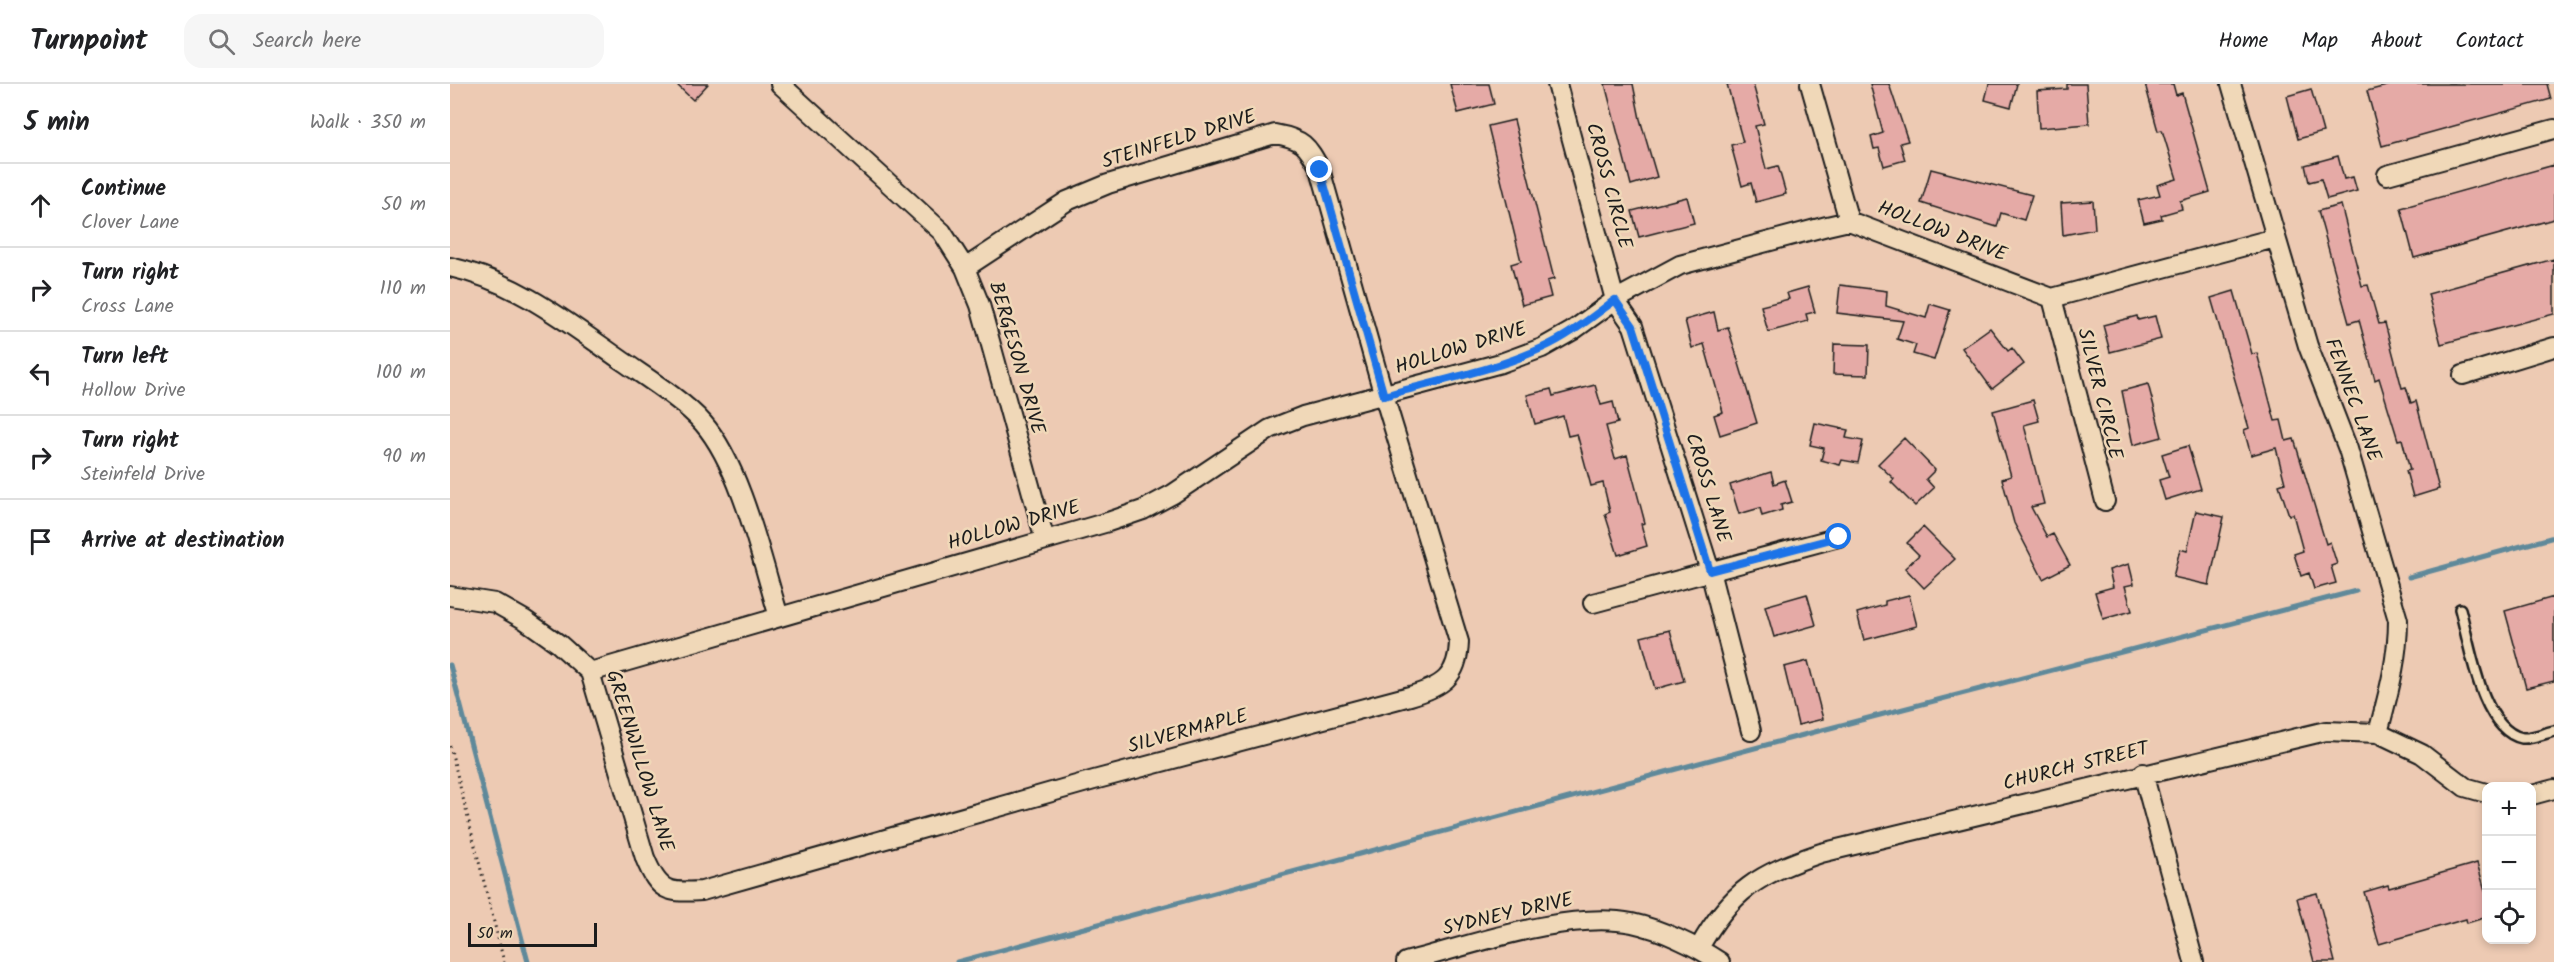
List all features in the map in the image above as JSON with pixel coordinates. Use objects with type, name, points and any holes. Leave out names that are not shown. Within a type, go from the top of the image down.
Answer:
[{"type":"street","name":"BERGESON DRIVE","points":[[780,84],[942,232],[965,268],[980,305],[1045,540]]},
{"type":"street","name":"CROSS CIRCLE","points":[[1557,84],[1615,300]]},
{"type":"street","points":[[1810,84],[1849,221]]},
{"type":"street","name":"FENNEC LANE","points":[[2231,84],[2308,346],[2348,449],[2398,620],[2398,645],[2393,680],[2378,733]]},
{"type":"street","points":[[2387,175],[2554,129]]},
{"type":"street","name":"STEINFELD DRIVE","points":[[965,268],[1067,201],[1108,184],[1275,134],[1294,137],[1308,147],[1320,170],[1384,396]]},
{"type":"street","name":"HOLLOW DRIVE","points":[[590,672],[1143,510],[1173,494],[1270,429],[1303,416],[1501,363],[1542,348],[1572,332],[1615,300],[1680,265],[1849,221],[2052,298]]},
{"type":"street","points":[[2052,298],[2275,238]]},
{"type":"street","points":[[450,267],[482,274],[536,300],[648,378],[703,423],[732,471],[779,617]]},
{"type":"street","name":"SILVER CIRCLE","points":[[2052,298],[2105,501]]},
{"type":"street","name":"CROSS LANE","points":[[1615,300],[1633,326],[1710,571],[1751,731]]},
{"type":"street","points":[[2463,375],[2554,347]]},
{"type":"street","name":"SILVERMAPLE","points":[[654,881],[675,892],[702,891],[1094,780],[1434,689],[1458,662],[1459,642],[1384,396]]},
{"type":"street","points":[[1593,603],[1839,537]]},
{"type":"street","name":"GREENWILLOW LANE","points":[[450,596],[495,603],[559,644],[590,672],[654,881]]},
{"type":"street","name":"CHURCH STREET","points":[[1699,948],[1717,916],[1748,886],[1782,866],[1821,853],[2142,773],[2326,731],[2378,733],[2422,754],[2464,787],[2482,792]]},
{"type":"street","points":[[2142,773],[2194,962]]},
{"type":"street","points":[[2536,794],[2554,789]]},
{"type":"street","name":"SYDNEY DRIVE","points":[[1406,962],[1583,920],[1632,923],[1699,948],[1720,962]]},
{"type":"lane","points":[[2460,609],[2488,710],[2500,727],[2523,738],[2554,730]]},
{"type":"path","points":[[450,746],[504,962]]},
{"type":"building","points":[[676,84],[708,84],[693,100]]},
{"type":"building","points":[[1450,84],[1489,84],[1494,104],[1458,113]]},
{"type":"building","points":[[1605,84],[1633,84],[1640,119],[1657,177],[1631,185]]},
{"type":"building","points":[[1727,84],[1753,84],[1764,124],[1755,126],[1766,169],[1778,166],[1786,194],[1756,202],[1751,183],[1742,186],[1731,145],[1743,142]]},
{"type":"building","points":[[1870,84],[1889,84],[1908,141],[1900,143],[1905,160],[1884,166],[1879,148],[1874,149],[1871,137],[1883,133]]},
{"type":"building","points":[[1989,84],[2017,84],[2011,107],[1985,100]]},
{"type":"building","points":[[2067,84],[2086,84],[2089,124],[2039,128],[2037,91],[2067,89]]},
{"type":"building","points":[[2145,84],[2173,84],[2176,95],[2182,93],[2210,192],[2180,201],[2182,209],[2161,215],[2162,219],[2144,223],[2138,200],[2160,195],[2157,185],[2177,179],[2162,130],[2158,131]]},
{"type":"building","points":[[2394,84],[2547,84],[2551,99],[2382,146],[2367,91]]},
{"type":"building","points":[[2311,89],[2323,132],[2298,139],[2287,96]]},
{"type":"building","points":[[1514,120],[1554,279],[1547,281],[1551,297],[1522,305],[1511,264],[1521,261],[1488,126]]},
{"type":"building","points":[[2338,156],[2344,179],[2353,177],[2357,191],[2327,199],[2321,179],[2309,182],[2305,165]]},
{"type":"building","points":[[2554,165],[2554,219],[2414,258],[2401,208]]},
{"type":"building","points":[[1931,169],[2032,195],[2024,220],[2001,213],[1997,227],[1921,203]]},
{"type":"building","points":[[1687,197],[1694,223],[1639,237],[1632,211]]},
{"type":"building","points":[[2093,201],[2095,229],[2063,235],[2061,203]]},
{"type":"building","points":[[2341,205],[2362,286],[2368,285],[2379,324],[2385,323],[2402,388],[2406,387],[2411,403],[2416,401],[2439,489],[2413,497],[2406,471],[2410,470],[2402,439],[2398,440],[2379,378],[2375,380],[2359,320],[2349,323],[2318,211]]},
{"type":"building","points":[[2554,259],[2554,314],[2441,344],[2428,294]]},
{"type":"building","points":[[1840,285],[1887,291],[1886,306],[1926,318],[1930,304],[1950,310],[1934,360],[1913,354],[1916,345],[1897,339],[1903,321],[1837,313]]},
{"type":"building","points":[[1808,287],[1815,312],[1806,314],[1808,321],[1768,332],[1761,306],[1789,299],[1787,293]]},
{"type":"building","points":[[2234,291],[2252,354],[2257,353],[2275,421],[2281,420],[2286,441],[2294,439],[2326,544],[2330,542],[2337,564],[2331,566],[2336,583],[2314,589],[2309,573],[2301,576],[2294,554],[2303,551],[2293,514],[2289,515],[2279,485],[2285,483],[2276,448],[2251,455],[2244,430],[2249,428],[2211,298]]},
{"type":"building","points":[[1714,312],[1718,330],[1728,327],[1757,423],[1720,435],[1714,415],[1723,412],[1704,344],[1692,348],[1685,320]]},
{"type":"building","points":[[2137,316],[2138,320],[2155,316],[2161,339],[2110,352],[2103,325]]},
{"type":"building","points":[[1990,328],[2008,351],[2012,348],[2024,364],[1992,389],[1962,348]]},
{"type":"building","points":[[1834,344],[1869,345],[1868,375],[1833,374]]},
{"type":"building","points":[[2148,384],[2162,437],[2133,445],[2122,391]]},
{"type":"building","points":[[1595,385],[1601,405],[1613,402],[1618,423],[1606,426],[1615,459],[1627,455],[1645,523],[1641,524],[1647,546],[1618,555],[1605,514],[1610,512],[1603,483],[1591,486],[1577,434],[1568,436],[1563,416],[1535,424],[1527,395],[1551,389],[1553,396]]},
{"type":"building","points":[[2033,400],[2039,421],[2024,425],[2044,504],[2031,507],[2047,537],[2053,534],[2070,565],[2043,579],[2014,523],[2002,479],[2011,476],[1993,411]]},
{"type":"building","points":[[1815,423],[1848,430],[1846,438],[1863,441],[1858,463],[1842,460],[1840,465],[1821,460],[1824,448],[1810,445]]},
{"type":"building","points":[[1904,438],[1935,470],[1926,479],[1934,488],[1915,506],[1891,482],[1894,479],[1878,464]]},
{"type":"building","points":[[2188,446],[2201,489],[2165,500],[2159,480],[2169,477],[2162,454]]},
{"type":"building","points":[[1771,472],[1774,484],[1785,480],[1792,502],[1781,505],[1782,510],[1762,516],[1760,508],[1739,514],[1730,485]]},
{"type":"building","points":[[2196,511],[2224,517],[2209,585],[2173,577],[2180,549],[2187,551]]},
{"type":"building","points":[[1923,527],[1955,559],[1924,588],[1905,568],[1919,555],[1907,543]]},
{"type":"building","points":[[2129,564],[2134,584],[2125,586],[2132,611],[2103,619],[2095,592],[2113,587],[2109,570]]},
{"type":"building","points":[[1807,594],[1816,625],[1774,637],[1765,606]]},
{"type":"building","points":[[1909,595],[1917,626],[1864,640],[1857,613],[1885,605],[1885,601]]},
{"type":"building","points":[[2554,597],[2554,681],[2526,688],[2505,611]]},
{"type":"building","points":[[1670,630],[1684,681],[1655,689],[1641,637]]},
{"type":"building","points":[[1808,661],[1823,719],[1798,725],[1784,667]]},
{"type":"building","points":[[2477,863],[2482,880],[2482,918],[2467,923],[2466,919],[2379,944],[2364,892],[2388,885],[2389,888]]},
{"type":"building","points":[[2317,893],[2335,962],[2314,962],[2297,898]]},
{"type":"waterway","points":[[2409,577],[2554,537]]},
{"type":"waterway","points":[[957,962],[1807,734],[2356,591]]},
{"type":"waterway","points":[[450,665],[528,962]]},
{"type":"route","points":[[1320,170],[1384,396],[1501,363],[1542,348],[1572,332],[1615,300],[1633,326],[1710,571],[1839,537]]}]
